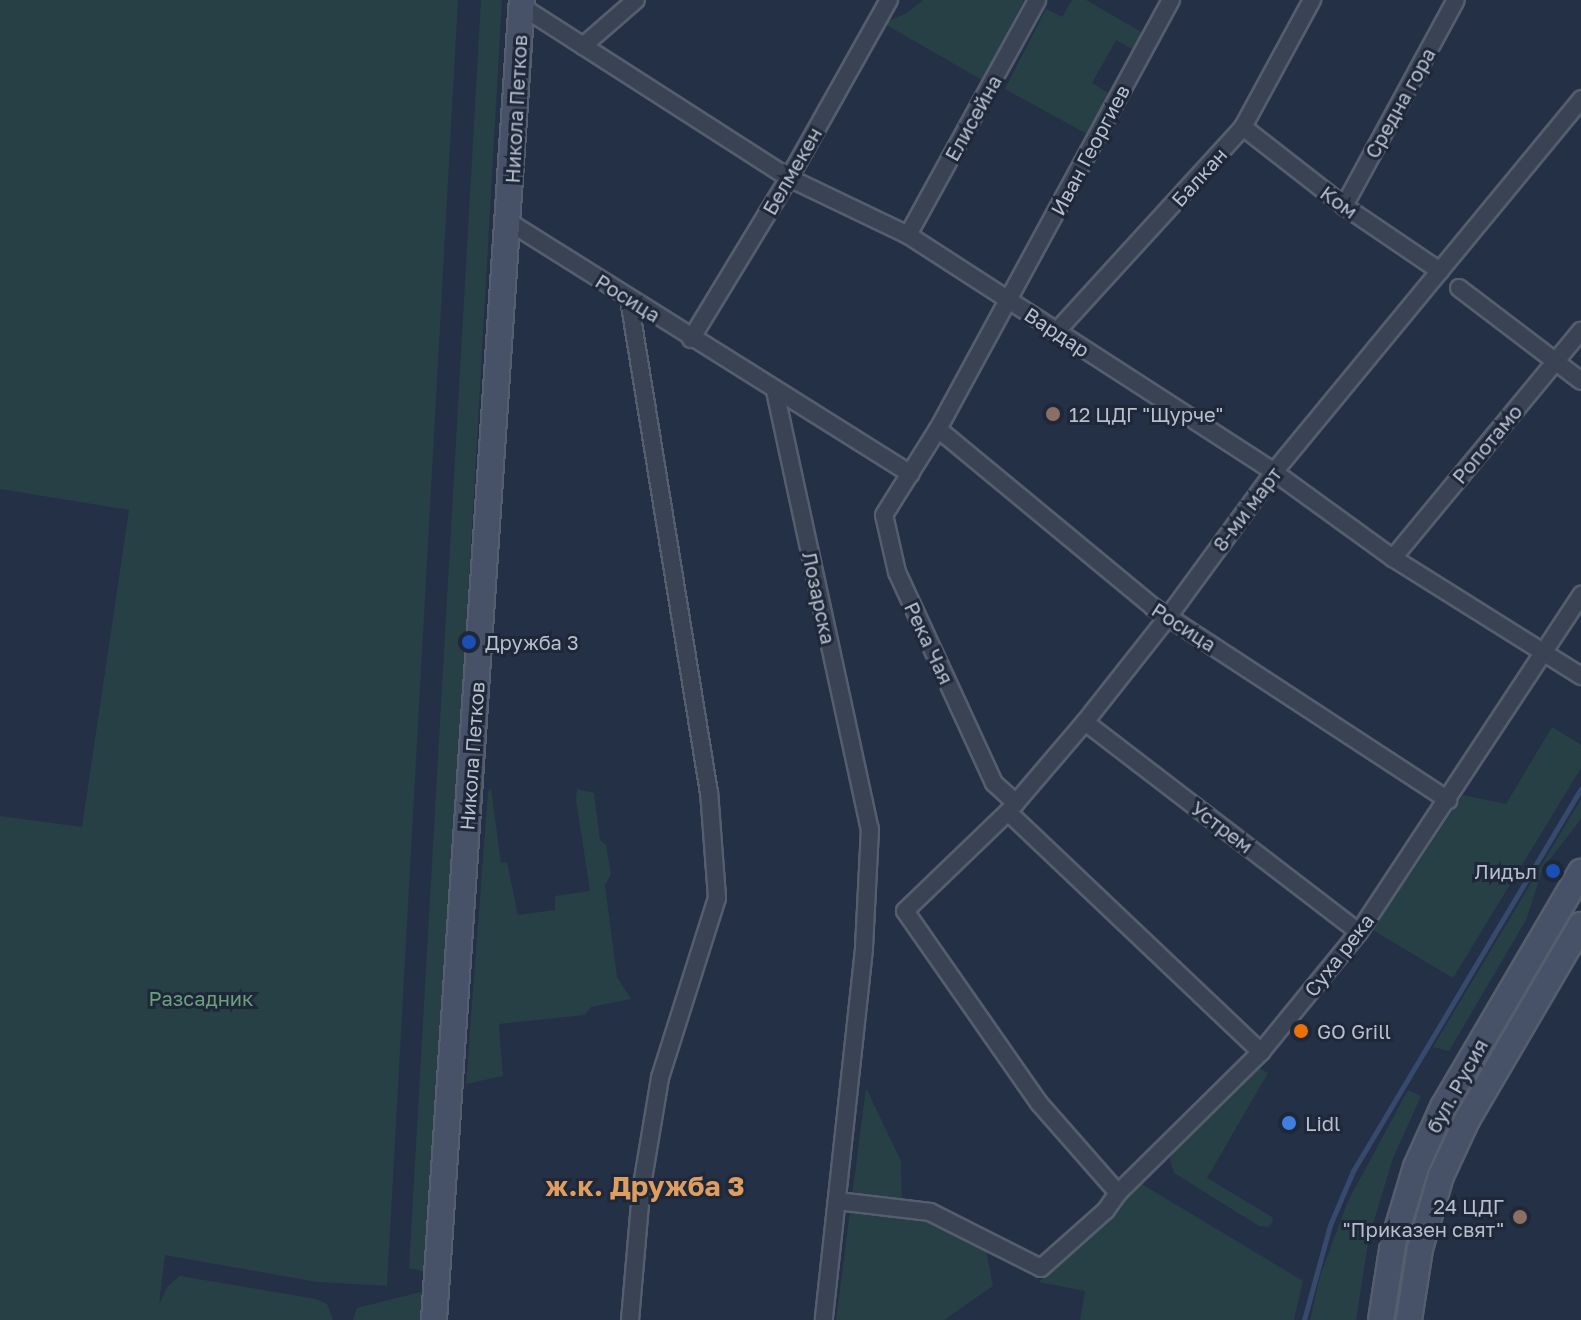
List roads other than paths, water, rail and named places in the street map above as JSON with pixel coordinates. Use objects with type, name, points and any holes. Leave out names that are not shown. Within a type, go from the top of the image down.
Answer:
[{"type":"street","points":[[583,46],[636,0]]},
{"type":"street","name":"Белмекен","points":[[691,339],[789,178],[889,0]]},
{"type":"street","name":"Елисейна","points":[[908,235],[1037,0]]},
{"type":"street","name":"Иван Георгиев","points":[[1009,300],[1171,0]]},
{"type":"street","name":"Балкан","points":[[1056,332],[1243,127],[1312,0]]},
{"type":"street","name":"Средна гора","points":[[1344,206],[1456,0]]},
{"type":"street","name":"Вардар","points":[[521,3],[789,178],[908,235],[1274,472],[1393,558],[1581,676]]},
{"type":"street","name":"Никола Петков","points":[[434,1320],[509,222],[521,3]]},
{"type":"street","name":"8-ми март","points":[[1118,1193],[1039,1103],[905,911],[1012,807],[1085,722],[1168,617],[1274,472],[1581,99]]},
{"type":"street","name":"Ком","points":[[1243,127],[1344,206],[1440,271]]},
{"type":"street","name":"Росица","points":[[509,222],[910,474]]},
{"type":"street","points":[[1459,288],[1581,381]]},
{"type":"street","points":[[629,299],[709,791],[717,898],[660,1078],[641,1192],[630,1320]]},
{"type":"street","points":[[910,474],[1009,300]]},
{"type":"street","name":"Ропотамо","points":[[1393,558],[1581,331]]},
{"type":"street","name":"Лозарска","points":[[775,391],[870,829],[865,935],[824,1320]]},
{"type":"street","name":"Росица","points":[[938,429],[1168,617],[1448,800]]},
{"type":"street","name":"Река Чая","points":[[910,474],[884,515],[897,572],[994,783],[1012,807],[1261,1052]]},
{"type":"street","name":"Суха река","points":[[837,1201],[930,1212],[1041,1268],[1106,1210],[1118,1193],[1261,1052],[1359,932],[1581,595]]},
{"type":"street","name":"Устрем","points":[[1085,722],[1359,932]]},
{"type":"street","name":"бул. Русия","points":[[1381,1320],[1393,1243],[1416,1167],[1443,1107],[1581,872]]},
{"type":"street","name":"бул. Русия","points":[[1409,1320],[1420,1249],[1441,1176],[1467,1120],[1581,925]]},
{"type":"waterway","points":[[1304,1320],[1330,1225],[1353,1171],[1581,789]]},
{"type":"place","name":"12 ЦДГ \"Щурче\"","points":[[1053,414]]},
{"type":"place","name":"Дружба 3","points":[[469,642]]},
{"type":"place","name":"Лидъл","points":[[1553,871]]},
{"type":"place","name":"GO Grill","points":[[1301,1031]]},
{"type":"place","name":"Lidl","points":[[1289,1123]]},
{"type":"place","name":"24 ЦДГ \"Приказен свят\"","points":[[1520,1217]]},
{"type":"district","name":"ж.к. Дружба 3","points":[[645,1186]]},
{"type":"park label","name":"Разсадник","points":[[201,998]]}]
